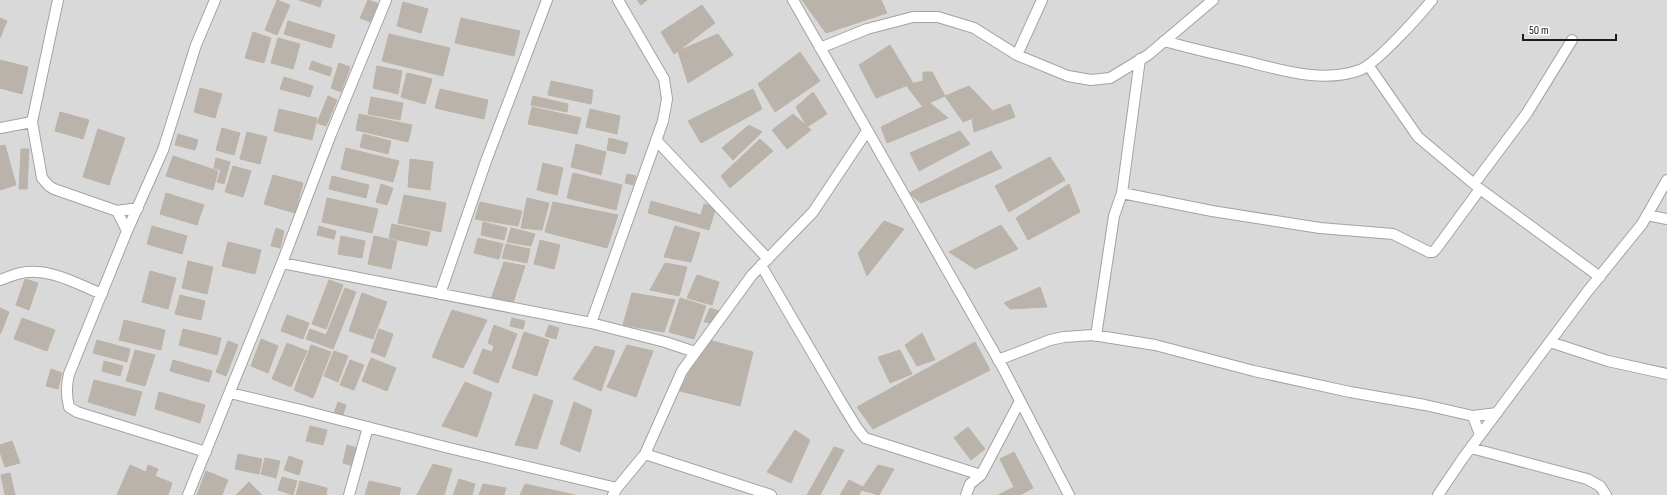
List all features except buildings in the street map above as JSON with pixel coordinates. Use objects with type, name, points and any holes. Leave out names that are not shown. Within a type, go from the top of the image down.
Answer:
[{"type":"street","points":[[58,0],[32,122],[42,178],[54,189],[117,211],[138,208]]},
{"type":"street","points":[[206,452],[77,412],[69,408],[66,397],[66,386],[69,374],[127,231],[163,150],[196,45],[215,0]]},
{"type":"street","points":[[188,495],[282,263],[331,134],[386,0]]},
{"type":"street","points":[[440,294],[486,161],[548,0]]},
{"type":"street","points":[[591,323],[663,121],[667,99],[664,79],[618,0]]},
{"type":"street","points":[[793,0],[998,360],[1069,495]]},
{"type":"street","points":[[1016,55],[1042,0]]},
{"type":"street","points":[[820,48],[866,29],[912,17],[938,17],[974,28],[1016,55],[1068,76],[1091,80],[1110,78],[1140,60],[1213,0]]},
{"type":"street","points":[[1164,41],[1286,71],[1319,75],[1341,74],[1361,69],[1368,65],[1418,16],[1432,0]]},
{"type":"street","points":[[1122,193],[1212,211],[1320,228],[1393,234],[1429,252],[1433,252],[1527,113],[1572,40]]},
{"type":"street","points":[[1096,336],[1114,216],[1122,193],[1140,60]]},
{"type":"street","points":[[1368,65],[1418,137],[1477,186],[1600,277]]},
{"type":"street","points":[[0,128],[32,122]]},
{"type":"street","points":[[230,393],[615,491],[645,454],[682,371],[695,352],[752,275],[813,212],[867,131]]},
{"type":"street","points":[[656,140],[764,262],[845,408],[865,438],[981,475]]},
{"type":"street","points":[[1438,495],[1480,435],[1550,342],[1642,224],[1667,180]]},
{"type":"street","points":[[117,211],[127,231]]},
{"type":"street","points":[[1647,215],[1667,219]]},
{"type":"street","points":[[282,263],[591,323],[665,342],[695,352]]},
{"type":"street","points":[[0,280],[21,273],[40,272],[55,275],[102,294]]},
{"type":"street","points":[[998,360],[1064,336],[1096,336],[1155,345],[1261,372],[1350,392],[1425,405],[1473,416],[1497,413]]},
{"type":"street","points":[[1550,342],[1608,361],[1667,374]]},
{"type":"street","points":[[966,495],[970,484],[981,475],[1020,401]]},
{"type":"street","points":[[1473,416],[1480,435]]},
{"type":"street","points":[[349,495],[368,427]]},
{"type":"street","points":[[1471,448],[1587,479],[1600,486],[1606,495]]},
{"type":"street","points":[[645,454],[771,495]]},
{"type":"shaded area","points":[[0,0],[1667,0],[1667,495],[0,495]]}]
